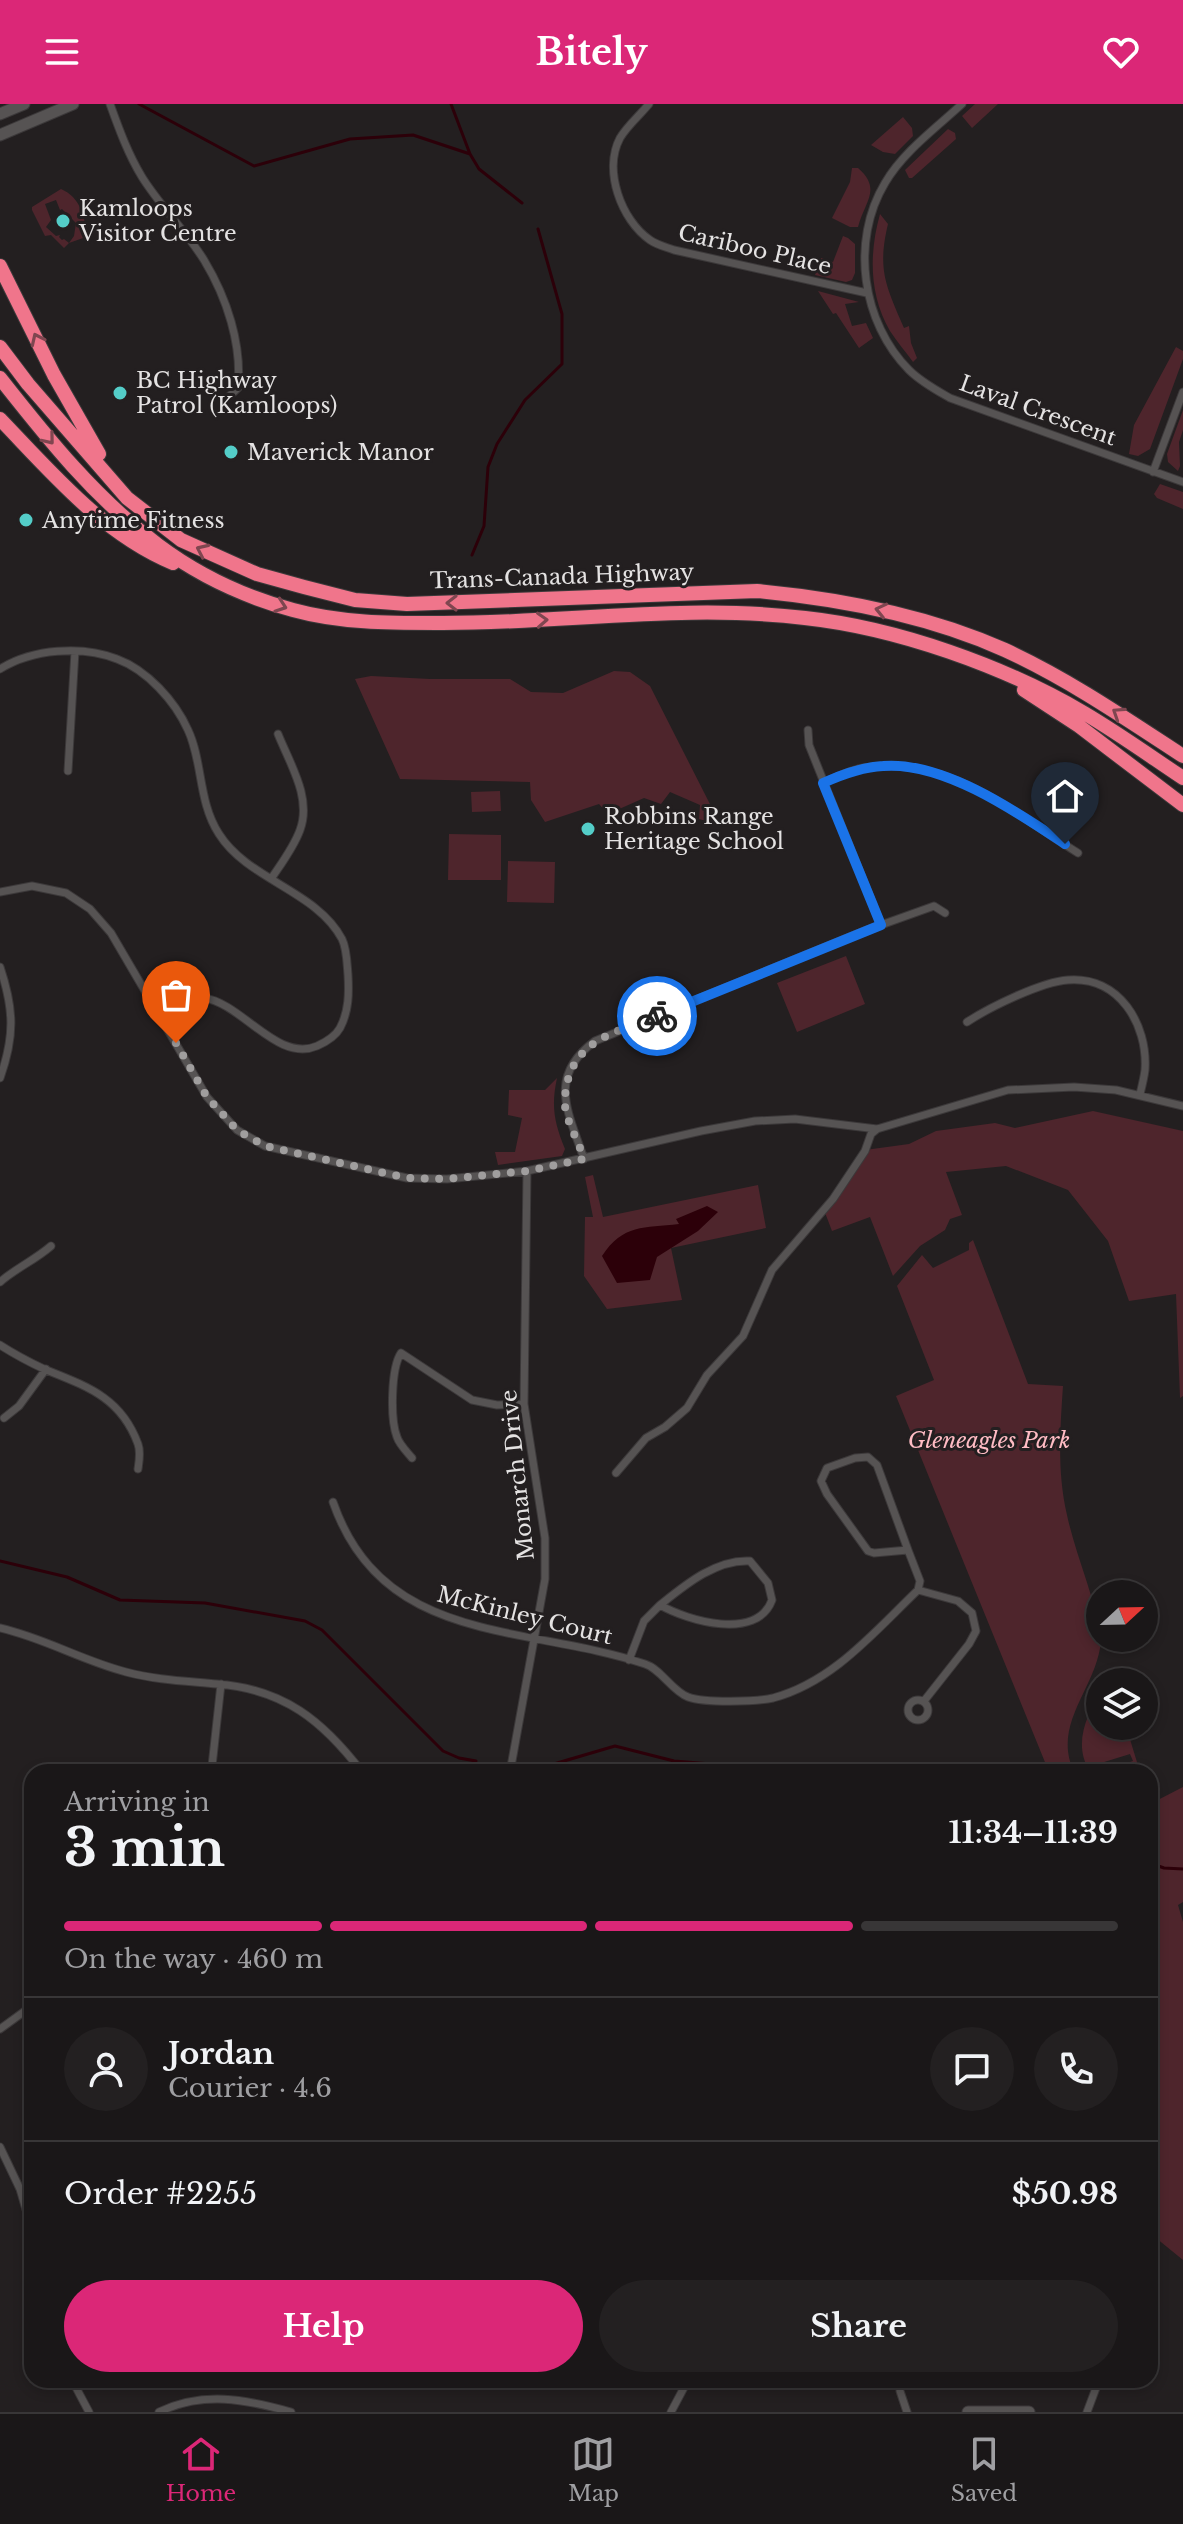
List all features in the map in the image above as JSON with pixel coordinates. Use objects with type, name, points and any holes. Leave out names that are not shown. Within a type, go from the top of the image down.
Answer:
[{"type":"highway","points":[[0,252],[20,304]]},
{"type":"highway","points":[[0,266],[77,418],[127,498]]},
{"type":"highway","name":"Trans-Canada Highway","points":[[0,347],[127,498],[181,540],[257,574],[355,600],[407,604],[698,592],[757,591],[815,596],[911,617],[1005,650],[1095,698],[1183,756]]},
{"type":"highway","name":"Trans-Canada Highway","points":[[0,378],[68,464],[108,504],[159,546],[209,578],[295,611],[348,620],[464,623],[696,612],[807,618],[905,638],[1040,689],[1085,713],[1183,778]]},
{"type":"highway","points":[[0,419],[96,516],[146,552],[209,578]]},
{"type":"highway","points":[[993,670],[1079,726],[1183,805]]},
{"type":"main road","points":[[0,114],[24,104]]},
{"type":"main road","points":[[0,135],[73,104]]},
{"type":"main road","points":[[968,2412],[1029,2412]]},
{"type":"street","points":[[110,104],[142,177],[204,260],[228,310],[240,371],[238,388],[222,403]]},
{"type":"street","name":"Cariboo Place","points":[[649,104],[620,138],[612,167],[619,195],[632,221],[650,240],[674,250],[867,293]]},
{"type":"street","name":"Laval Crescent","points":[[962,104],[907,155],[884,183],[868,224],[864,261],[867,293],[888,343],[909,370],[950,398],[1183,482]]},
{"type":"street","points":[[1153,472],[1183,392]]},
{"type":"street","points":[[68,771],[75,651]]},
{"type":"street","points":[[0,669],[40,652],[75,651],[116,658],[144,674],[171,701],[189,731],[207,810],[219,836],[243,861],[326,916],[343,941],[349,1002],[335,1036],[310,1049],[293,1048],[274,1040],[217,1002],[203,998],[190,999],[160,1016]]},
{"type":"street","points":[[808,730],[809,745],[823,783],[881,925]]},
{"type":"street","points":[[271,879],[300,832],[304,813],[304,800],[278,734]]},
{"type":"street","points":[[823,783],[856,770],[886,765],[915,768],[990,797],[1078,853]]},
{"type":"street","points":[[0,892],[32,886],[66,893],[90,909],[111,933],[207,1097],[237,1130],[265,1146],[407,1178],[447,1179],[527,1171],[755,1121],[795,1119],[877,1129]]},
{"type":"street","points":[[584,1159],[564,1100],[574,1062],[595,1041],[881,925],[934,906],[945,913]]},
{"type":"street","points":[[0,967],[12,1016],[10,1050],[0,1078]]},
{"type":"street","points":[[967,1022],[997,1005],[1049,984],[1069,980],[1090,981],[1113,991],[1133,1013],[1142,1038],[1145,1069],[1140,1094]]},
{"type":"street","points":[[616,1473],[646,1438],[687,1408],[707,1375],[743,1336],[772,1270],[833,1199],[855,1167],[871,1134],[877,1129],[1008,1090],[1074,1087],[1140,1094],[1183,1106]]},
{"type":"street","name":"Monarch Drive","points":[[511,1764],[545,1579],[545,1538],[524,1404],[527,1171]]},
{"type":"street","points":[[0,1282],[51,1246]]},
{"type":"street","points":[[0,1345],[98,1392],[122,1414],[140,1447],[138,1469]]},
{"type":"street","points":[[412,1458],[397,1438],[393,1411],[395,1362],[401,1353],[472,1400],[497,1405],[524,1404]]},
{"type":"street","points":[[4,1418],[19,1406],[46,1369]]},
{"type":"street","points":[[908,1550],[868,1551],[827,1494],[821,1481],[827,1468],[855,1458],[868,1457],[877,1465],[920,1581],[918,1590],[958,1601],[972,1613],[976,1631],[969,1644],[924,1701]]},
{"type":"street","name":"McKinley Court","points":[[333,1502],[342,1528],[366,1563],[391,1588],[424,1608],[454,1621],[649,1664],[688,1697],[742,1702],[782,1695],[804,1687],[829,1673],[918,1590]]},
{"type":"street","points":[[629,1660],[644,1621],[660,1605],[688,1583],[733,1560],[750,1561],[762,1574],[771,1590],[772,1600],[763,1616],[725,1626],[672,1612],[660,1605]]},
{"type":"street","points":[[0,1628],[20,1632],[124,1672],[221,1684],[283,1700],[313,1718],[340,1743],[356,1764]]},
{"type":"street","points":[[212,1764],[221,1684]]},
{"type":"street","points":[[0,2029],[24,2012]]},
{"type":"street","points":[[0,2147],[24,2203]]},
{"type":"street","points":[[76,2388],[89,2412]]},
{"type":"street","points":[[671,2412],[684,2388]]},
{"type":"street","points":[[900,2388],[907,2412]]},
{"type":"street","points":[[1087,2412],[1096,2388]]},
{"type":"street","points":[[159,2412],[182,2402],[206,2398],[240,2400],[291,2412]]},
{"type":"green space","points":[[975,104],[998,104],[972,128],[962,116]]},
{"type":"green space","points":[[903,117],[912,128],[913,136],[895,154],[871,145]]},
{"type":"green space","points":[[948,129],[955,133],[956,139],[909,178],[905,170]]},
{"type":"green space","points":[[852,168],[858,168],[865,175],[870,189],[858,227],[850,227],[832,218],[850,182]]},
{"type":"green space","points":[[61,189],[73,197],[81,208],[86,237],[64,248],[51,235],[45,236],[32,207]],"holes":[[[56,200],[60,210],[76,223],[74,236],[69,243],[46,227],[51,220],[45,204]]]},
{"type":"green space","points":[[880,214],[888,224],[883,254],[885,278],[904,328],[909,326],[917,358],[913,362],[890,331],[878,303],[873,259]]},
{"type":"green space","points":[[843,236],[855,244],[855,273],[852,280],[846,282],[815,275],[821,258],[833,262]]},
{"type":"green space","points":[[818,291],[859,302],[845,304],[852,326],[866,323],[873,338],[859,348]]},
{"type":"green space","points":[[1176,347],[1183,351],[1183,359],[1150,449],[1138,456],[1129,454],[1134,425]]},
{"type":"green space","points":[[1183,410],[1178,471],[1168,462],[1167,454]]},
{"type":"green space","points":[[1160,484],[1183,492],[1183,509],[1157,498],[1154,494]]},
{"type":"green space","points":[[614,671],[630,672],[650,686],[714,812],[706,821],[699,819],[700,805],[670,792],[661,804],[644,798],[608,814],[599,804],[545,822],[531,800],[530,782],[400,779],[355,679],[371,676],[510,679],[531,692],[563,693]]},
{"type":"green space","points":[[500,791],[501,811],[472,812],[471,792]]},
{"type":"green space","points":[[449,834],[501,835],[501,880],[448,880]]},
{"type":"green space","points":[[508,861],[555,862],[554,903],[507,902]]},
{"type":"green space","points":[[846,956],[865,1004],[797,1032],[777,983]]},
{"type":"green space","points":[[557,1078],[554,1106],[565,1149],[562,1156],[498,1165],[495,1152],[515,1152],[522,1118],[508,1115],[509,1090],[545,1090]]},
{"type":"green space","points":[[1093,1111],[1183,1131],[1183,1396],[1180,1398],[1176,1294],[1129,1301],[1108,1241],[1068,1190],[1006,1166],[946,1172],[962,1215],[950,1219],[945,1230],[920,1246],[893,1276],[870,1217],[832,1231],[824,1210],[865,1150],[909,1144],[936,1131],[995,1123],[1015,1128]]},
{"type":"green space","points":[[593,1175],[603,1217],[758,1185],[766,1228],[671,1248],[682,1300],[607,1309],[584,1276],[585,1217],[593,1217],[585,1177]]},
{"type":"green space","name":"Gleneagles Park","points":[[973,1240],[1028,1384],[1063,1386],[1060,1451],[1064,1499],[1086,1580],[1086,1652],[1099,1652],[1094,1668],[1086,1668],[1086,1687],[1068,1737],[1071,1764],[1046,1764],[896,1396],[934,1380],[897,1286],[922,1255],[933,1268],[969,1250],[969,1243]]},
{"type":"green space","points":[[1086,1723],[1086,1740],[1130,1740],[1138,1764],[1127,1764],[1133,1761],[1130,1754],[1101,1764],[1086,1764],[1082,1750]]},
{"type":"green space","points":[[1183,1787],[1183,1902],[1178,1905],[1183,1922],[1183,2260],[1158,2240],[1158,1800]]},
{"type":"shaded area","points":[[707,1206],[718,1212],[698,1231],[657,1257],[650,1280],[617,1283],[602,1256],[618,1238],[645,1227],[679,1224],[676,1219]]},
{"type":"waterway","points":[[139,104],[254,166],[350,139],[413,135],[470,154]]},
{"type":"waterway","points":[[451,104],[479,169],[522,203]]},
{"type":"waterway","points":[[472,555],[484,526],[488,467],[497,444],[525,400],[562,364],[562,314],[538,229]]},
{"type":"waterway","points":[[0,1561],[67,1577],[120,1600],[205,1603],[305,1621],[322,1630],[443,1751],[476,1761]]},
{"type":"waterway","points":[[554,1764],[615,1746],[674,1761],[711,1764]]},
{"type":"waterway","points":[[1158,1866],[1183,1869]]},
{"type":"way so far","points":[[176,1043],[207,1097],[237,1130],[265,1146],[407,1178],[447,1179],[527,1171],[584,1159],[564,1100],[574,1062],[595,1041],[657,1016]]},
{"type":"place","name":"Kamloops Visitor Centre","points":[[63,221]]},
{"type":"place","name":"BC Highway Patrol (Kamloops)","points":[[120,393]]},
{"type":"place","name":"Maverick Manor","points":[[231,452]]},
{"type":"place","name":"Anytime Fitness","points":[[26,520]]},
{"type":"place","name":"Robbins Range Heritage School","points":[[588,829]]},
{"type":"route","points":[[657,1016],[881,925],[823,783],[856,770],[886,765],[915,768],[980,791],[1065,844]]}]
